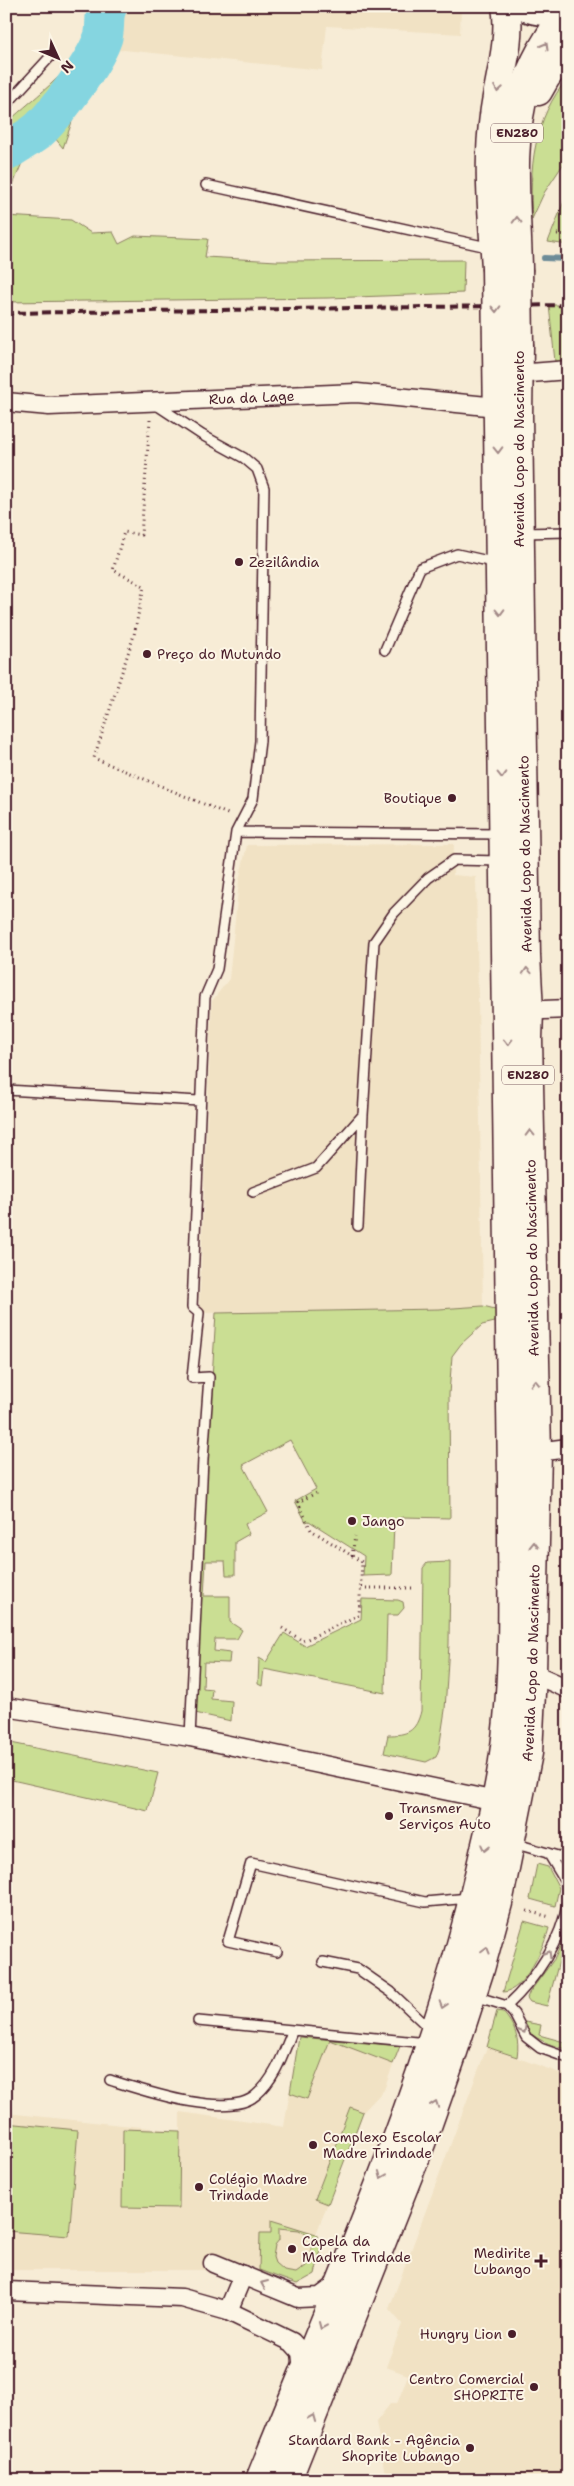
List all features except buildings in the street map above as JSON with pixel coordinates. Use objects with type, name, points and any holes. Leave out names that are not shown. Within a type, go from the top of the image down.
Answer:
[{"type":"main road","name":"Avenida Lopo do Nascimento","points":[[260,2480],[397,2139],[432,2038],[474,1897],[496,1801],[503,1760],[510,1663],[518,1011],[503,834],[497,407],[508,348],[503,262],[491,153],[494,116],[506,34],[506,6]]},
{"type":"main road","points":[[523,6],[540,11],[555,11],[568,7]]},
{"type":"main road","name":"Avenida Lopo do Nascimento","points":[[503,262],[520,109],[526,84],[545,44],[568,7]]},
{"type":"main road","points":[[516,154],[532,103],[546,77],[568,49]]},
{"type":"main road","name":"Avenida Lopo do Nascimento","points":[[287,2480],[421,2142],[472,1996],[498,1903],[528,1753],[532,1673],[537,1452],[528,1039],[518,1011],[526,955],[518,374],[508,348]]},
{"type":"street","points":[[518,374],[568,370]]},
{"type":"street","name":"Rua da Lage","points":[[6,402],[49,406],[357,394],[497,407]]},
{"type":"street","points":[[518,1011],[568,1009]]},
{"type":"street","points":[[537,1452],[568,1448]]},
{"type":"street","points":[[532,1673],[568,1689]]},
{"type":"street","points":[[6,1707],[190,1736],[496,1801]]},
{"type":"street","points":[[213,2263],[298,2298],[320,2297],[340,2282]]},
{"type":"street","points":[[228,2311],[243,2275]]},
{"type":"street","points":[[6,2290],[182,2298],[228,2311],[292,2342],[301,2352],[304,2372]]},
{"type":"lane","points":[[6,104],[50,57]]},
{"type":"lane","points":[[206,185],[503,262]]},
{"type":"lane","points":[[151,401],[202,435],[244,458],[257,469],[264,488],[260,741],[254,799],[236,832],[218,969],[205,997],[199,1101],[192,1307],[198,1313],[192,1378],[209,1377],[202,1477],[190,1736]]},
{"type":"lane","points":[[520,533],[568,532]]},
{"type":"lane","points":[[385,650],[420,568],[458,554],[500,564]]},
{"type":"lane","points":[[236,832],[503,834]]},
{"type":"lane","points":[[358,1226],[374,942],[394,913],[428,878],[454,860],[504,861]]},
{"type":"lane","points":[[6,1090],[199,1101]]},
{"type":"lane","points":[[253,1192],[316,1168],[363,1115]]},
{"type":"lane","points":[[511,1843],[568,1859]]},
{"type":"lane","points":[[548,1853],[565,1881],[568,1894]]},
{"type":"lane","points":[[277,1952],[228,1940],[251,1863],[425,1902],[474,1897]]},
{"type":"lane","points":[[507,2006],[550,1953],[560,1933],[568,1901]]},
{"type":"lane","points":[[323,1962],[358,1969],[391,1992],[432,2038]]},
{"type":"lane","points":[[472,1996],[507,2006],[514,2014],[526,2037],[540,2048],[568,2058]]},
{"type":"lane","points":[[198,2021],[292,2032],[432,2038]]},
{"type":"lane","points":[[110,2080],[182,2102],[234,2104],[256,2096],[275,2072],[292,2032]]},
{"type":"path","points":[[557,234],[568,235]]},
{"type":"path","points":[[151,401],[141,535],[124,532],[113,570],[144,586],[134,635],[94,758],[242,820]]},
{"type":"path","points":[[282,1628],[303,1640],[359,1615],[362,1562],[312,1530],[298,1502],[316,1493]]},
{"type":"path","points":[[352,1556],[355,1536]]},
{"type":"path","points":[[360,1588],[413,1588]]},
{"type":"path","points":[[527,1910],[557,1919]]},
{"type":"shaded area","points":[[120,6],[461,6],[460,34],[327,26],[322,70],[124,50],[113,51]]},
{"type":"shaded area","points":[[454,844],[453,875],[476,877],[483,1306],[439,1309],[199,1313],[212,1001],[229,979],[239,881],[247,845]]},
{"type":"shaded area","points":[[299,2037],[400,2046],[384,2090],[363,2112],[316,2234],[322,2246],[315,2274],[297,2284],[215,2253],[212,2270],[6,2270],[6,2113],[180,2131],[180,2112],[284,2127]]},
{"type":"shaded area","points":[[487,2047],[568,2076],[568,2480],[386,2480],[376,2422],[390,2404],[397,2404],[408,2375],[386,2367],[402,2324],[389,2309]]},
{"type":"green space","points":[[98,6],[120,6],[113,51],[95,54],[63,148],[47,128],[28,148],[6,202],[6,124],[56,79],[78,55],[93,25]]},
{"type":"green space","points":[[568,78],[568,157],[544,193],[532,219],[531,182],[540,127],[556,94]]},
{"type":"green space","points":[[568,191],[568,245],[548,242]]},
{"type":"green space","points":[[6,216],[71,220],[91,233],[113,232],[119,244],[135,236],[208,239],[205,257],[277,261],[464,260],[463,293],[329,298],[6,302]]},
{"type":"green space","points":[[549,305],[568,305],[568,370],[556,371]]},
{"type":"green space","points":[[483,1306],[499,1310],[499,1321],[482,1325],[461,1344],[452,1356],[449,1394],[450,1518],[403,1517],[397,1519],[394,1524],[392,1575],[363,1576],[364,1556],[309,1521],[306,1522],[295,1501],[316,1489],[290,1440],[243,1465],[268,1512],[245,1524],[249,1534],[235,1542],[235,1575],[226,1575],[225,1561],[206,1561],[204,1596],[230,1596],[230,1622],[242,1630],[237,1639],[215,1639],[214,1651],[230,1653],[229,1663],[204,1662],[203,1688],[212,1689],[211,1699],[232,1701],[231,1721],[195,1713],[205,1492],[216,1313],[439,1309]]},
{"type":"green space","points":[[450,1562],[449,1644],[445,1710],[439,1749],[436,1757],[426,1762],[384,1753],[388,1735],[410,1731],[416,1724],[421,1711],[423,1568],[427,1563]]},
{"type":"green space","points":[[362,1599],[398,1600],[403,1602],[404,1608],[398,1615],[387,1615],[385,1693],[264,1669],[262,1686],[258,1684],[259,1658],[266,1662],[284,1633],[305,1646],[361,1619]]},
{"type":"green space","points":[[6,1742],[158,1773],[148,1811],[12,1780],[11,1795],[6,1813]]},
{"type":"green space","points":[[537,1864],[548,1867],[559,1888],[555,1906],[530,1899]]},
{"type":"green space","points":[[524,1921],[549,1928],[538,1956],[526,1976],[511,1990],[503,1992]]},
{"type":"green space","points":[[568,1928],[547,2006],[530,2002],[527,1998],[529,1993],[555,1958]]},
{"type":"green space","points":[[497,2011],[503,2012],[511,2022],[518,2044],[517,2057],[487,2047]]},
{"type":"green space","points":[[525,2022],[541,2025],[539,2035],[568,2043],[566,2049],[537,2038],[523,2025]]},
{"type":"green space","points":[[299,2037],[400,2046],[393,2064],[330,2040],[307,2099],[290,2093]]},
{"type":"green space","points":[[350,2107],[363,2112],[328,2204],[315,2199]]},
{"type":"green space","points":[[6,2123],[78,2130],[69,2236],[6,2231]]},
{"type":"green space","points":[[123,2129],[180,2131],[179,2208],[122,2207]]},
{"type":"green space","points":[[271,2220],[316,2234],[322,2246],[315,2274],[297,2284],[259,2270],[260,2233],[271,2233]],"holes":[[[279,2228],[299,2230],[317,2241],[311,2248],[311,2255],[306,2266],[296,2273],[284,2271],[275,2263],[273,2257],[275,2245],[279,2240]]]},
{"type":"waterway","points":[[6,152],[41,128],[75,86],[98,50],[104,32],[105,14],[108,6]]},
{"type":"waterway","points":[[544,258],[568,259]]},
{"type":"railway","points":[[6,313],[568,305]]},
{"type":"place","name":"Zezilândia","points":[[239,562]]},
{"type":"place","name":"Preço do Mutundo","points":[[147,654]]},
{"type":"place","name":"Boutique","points":[[452,798]]},
{"type":"place","name":"Jango","points":[[352,1521]]},
{"type":"place","name":"Transmer Serviços Auto","points":[[389,1816]]},
{"type":"place","name":"Complexo Escolar Madre Trindade","points":[[313,2145]]},
{"type":"place","name":"Colégio Madre Trindade","points":[[199,2187]]},
{"type":"place","name":"Capela da Madre Trindade","points":[[292,2249]]},
{"type":"place","name":"Medirite Lubango","points":[[541,2261]]},
{"type":"place","name":"Hungry Lion","points":[[512,2334]]},
{"type":"place","name":"Centro Comercial SHOPRITE","points":[[534,2387]]},
{"type":"place","name":"Standard Bank - Agência Shoprite Lubango","points":[[470,2448]]}]
